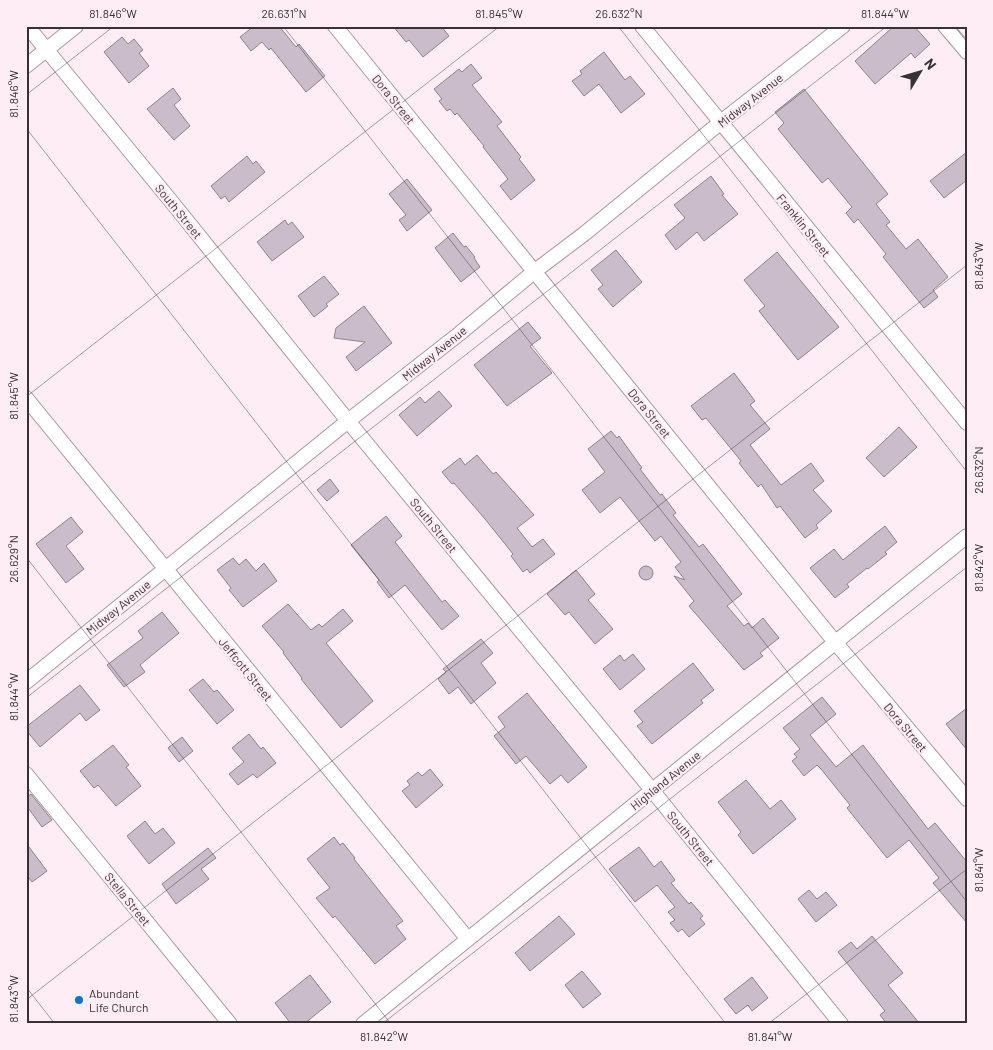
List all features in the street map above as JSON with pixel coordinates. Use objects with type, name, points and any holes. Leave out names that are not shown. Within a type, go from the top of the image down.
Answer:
[{"type":"street","name":"South Street","points":[[27,26],[841,1024]]},
{"type":"street","points":[[26,66],[76,26]]},
{"type":"street","name":"Dora Street","points":[[335,26],[835,642],[967,799]]},
{"type":"street","name":"Franklin Street","points":[[642,26],[967,423]]},
{"type":"street","name":"Midway Avenue","points":[[26,682],[348,421],[843,26]]},
{"type":"street","points":[[945,26],[967,52]]},
{"type":"street","name":"Jeffcott Street","points":[[26,398],[467,938]]},
{"type":"street","name":"Highland Avenue","points":[[363,1024],[467,938],[967,536]]},
{"type":"street","name":"Stella Street","points":[[26,774],[230,1024]]},
{"type":"building","points":[[254,26],[279,26],[296,47],[299,44],[325,76],[306,92],[271,48],[269,50],[262,42],[251,51],[240,37]]},
{"type":"building","points":[[393,26],[441,26],[449,36],[423,57],[409,40],[406,42]]},
{"type":"building","points":[[894,26],[914,26],[930,44],[915,58],[911,53],[875,84],[855,61]]},
{"type":"building","points":[[122,37],[128,44],[134,39],[143,50],[139,53],[149,66],[129,83],[104,52]]},
{"type":"building","points":[[604,52],[625,80],[630,76],[645,94],[621,113],[599,84],[584,96],[572,81],[582,74],[580,71]]},
{"type":"building","points":[[471,64],[482,78],[472,85],[502,122],[497,126],[521,157],[519,159],[535,180],[511,200],[500,186],[508,179],[457,113],[455,115],[450,109],[447,111],[439,101],[442,99],[434,89],[459,69],[462,72]]},
{"type":"building","points":[[173,88],[181,99],[174,105],[190,126],[174,140],[147,109]]},
{"type":"building","points":[[804,89],[888,194],[876,204],[890,222],[886,225],[906,249],[918,239],[948,277],[933,290],[938,297],[924,308],[883,257],[886,254],[858,219],[854,223],[846,213],[852,207],[828,178],[822,183],[778,129],[784,123],[775,112]]},
{"type":"building","points":[[967,152],[967,180],[944,198],[930,181]]},
{"type":"building","points":[[247,156],[253,164],[256,161],[265,172],[229,202],[225,196],[221,199],[211,186]]},
{"type":"building","points":[[711,176],[724,194],[722,195],[738,214],[704,241],[697,232],[676,250],[665,235],[685,218],[674,205]]},
{"type":"building","points":[[407,179],[432,210],[407,231],[399,220],[406,215],[389,194]]},
{"type":"building","points":[[285,220],[288,225],[292,222],[304,237],[272,261],[257,242]]},
{"type":"building","points":[[453,233],[475,257],[480,267],[461,282],[435,248]]},
{"type":"building","points":[[616,250],[642,282],[613,307],[598,289],[603,285],[591,270]]},
{"type":"building","points":[[777,252],[839,327],[798,360],[759,311],[765,306],[744,280]]},
{"type":"building","points":[[324,276],[339,294],[314,317],[298,296]]},
{"type":"building","points":[[364,306],[392,343],[356,371],[346,357],[365,342],[334,338],[336,328]]},
{"type":"building","points":[[528,322],[541,338],[530,346],[552,373],[507,406],[474,365]]},
{"type":"building","points":[[734,373],[755,401],[750,405],[770,429],[750,445],[781,485],[811,463],[824,481],[813,490],[832,511],[816,525],[818,528],[805,538],[780,506],[777,508],[761,484],[758,487],[739,463],[741,461],[706,418],[702,420],[691,406]]},
{"type":"building","points":[[439,391],[452,406],[417,436],[399,415],[420,397],[425,403]]},
{"type":"building","points":[[899,427],[917,447],[884,477],[866,458]]},
{"type":"building","points":[[611,431],[617,438],[619,436],[642,468],[640,469],[660,495],[662,494],[676,513],[673,515],[699,547],[703,544],[742,594],[727,606],[744,626],[748,623],[752,628],[763,618],[779,638],[760,653],[763,656],[744,670],[689,606],[694,601],[674,576],[685,580],[675,567],[681,562],[661,536],[655,541],[620,497],[600,513],[582,490],[605,472],[588,449]]},
{"type":"building","points":[[477,455],[493,474],[496,472],[534,515],[517,528],[532,547],[543,539],[555,554],[530,573],[527,569],[523,572],[511,556],[513,554],[485,519],[442,472],[460,458],[465,465]]},
{"type":"building","points":[[330,479],[339,491],[327,501],[317,490]]},
{"type":"building","points":[[386,516],[402,536],[395,542],[442,602],[445,600],[459,616],[442,630],[405,585],[389,598],[377,582],[379,580],[351,545]]},
{"type":"building","points":[[71,517],[83,532],[66,546],[84,569],[66,583],[36,544]]},
{"type":"building","points":[[885,526],[897,542],[885,552],[887,554],[847,584],[849,587],[835,598],[810,568],[834,549],[843,560]]},
{"type":"building","points":[[233,558],[239,565],[246,559],[256,571],[264,563],[277,581],[243,607],[229,590],[231,588],[217,570]]},
{"type":"building","points":[[646,566],[651,568],[653,573],[651,578],[646,580],[641,578],[639,573],[641,568]]},
{"type":"building","points":[[576,570],[595,594],[588,600],[613,629],[595,644],[569,612],[565,615],[547,594]]},
{"type":"building","points":[[288,604],[311,630],[319,624],[322,627],[343,609],[353,621],[326,643],[373,701],[341,728],[301,679],[284,652],[262,626]]},
{"type":"building","points":[[162,612],[179,633],[140,665],[145,672],[124,687],[107,665],[143,638],[138,631]]},
{"type":"building","points":[[481,639],[493,653],[481,663],[496,683],[471,704],[458,687],[449,694],[438,679],[446,672],[443,669]]},
{"type":"building","points":[[633,654],[645,669],[620,690],[603,669],[620,655],[624,661]]},
{"type":"building","points":[[693,663],[714,690],[701,700],[703,703],[652,744],[637,726],[643,722],[634,711]]},
{"type":"building","points":[[203,679],[214,692],[217,690],[234,710],[217,724],[189,690]]},
{"type":"building","points":[[80,685],[100,710],[86,721],[80,713],[40,747],[26,730],[26,727]]},
{"type":"building","points":[[527,693],[587,767],[568,783],[561,775],[550,784],[526,756],[516,764],[494,736],[505,727],[498,717]]},
{"type":"building","points":[[822,697],[836,714],[810,735],[836,767],[863,745],[928,829],[935,823],[967,862],[967,923],[933,883],[939,878],[909,840],[887,858],[847,808],[850,805],[821,769],[817,765],[804,776],[792,761],[797,757],[794,754],[800,749],[783,728]]},
{"type":"building","points":[[967,708],[967,750],[946,724]]},
{"type":"building","points":[[249,734],[276,763],[257,778],[253,774],[238,785],[229,774],[244,762],[232,748]]},
{"type":"building","points":[[182,737],[193,751],[179,762],[168,748]]},
{"type":"building","points":[[113,745],[129,765],[126,767],[141,786],[116,806],[98,785],[94,788],[80,771]]},
{"type":"building","points":[[430,769],[443,785],[416,808],[402,791],[410,785],[407,781],[418,772],[422,776]]},
{"type":"building","points":[[746,780],[770,809],[781,800],[796,819],[753,854],[738,835],[741,832],[718,802]]},
{"type":"building","points":[[31,794],[52,820],[42,827],[26,805],[26,798]]},
{"type":"building","points":[[145,821],[155,834],[163,828],[175,843],[149,864],[127,836]]},
{"type":"building","points":[[334,837],[340,845],[343,843],[403,921],[396,926],[406,939],[375,964],[335,916],[333,918],[316,898],[330,888],[307,859]]},
{"type":"building","points":[[26,843],[47,871],[32,882],[26,874]]},
{"type":"building","points":[[639,847],[654,867],[661,861],[675,880],[671,883],[689,904],[691,902],[703,916],[700,918],[705,924],[689,937],[682,929],[678,932],[670,923],[675,920],[668,912],[675,907],[657,885],[635,902],[609,869]]},
{"type":"building","points":[[208,848],[216,858],[201,869],[209,879],[176,904],[162,884]]},
{"type":"building","points":[[809,890],[817,899],[826,892],[837,905],[816,922],[798,899]]},
{"type":"building","points":[[559,916],[575,934],[530,971],[515,953]]},
{"type":"building","points":[[872,936],[903,973],[888,985],[920,1024],[887,1024],[880,1015],[885,1011],[838,952],[851,942],[857,949]]},
{"type":"building","points":[[582,971],[601,994],[583,1008],[565,985]]},
{"type":"building","points":[[310,975],[331,1002],[304,1024],[291,1024],[275,1003]]},
{"type":"building","points":[[752,977],[768,998],[752,1011],[748,1005],[736,1014],[724,999]]},
{"type":"place","name":"Abundant Life Church","points":[[79,1000]]}]
